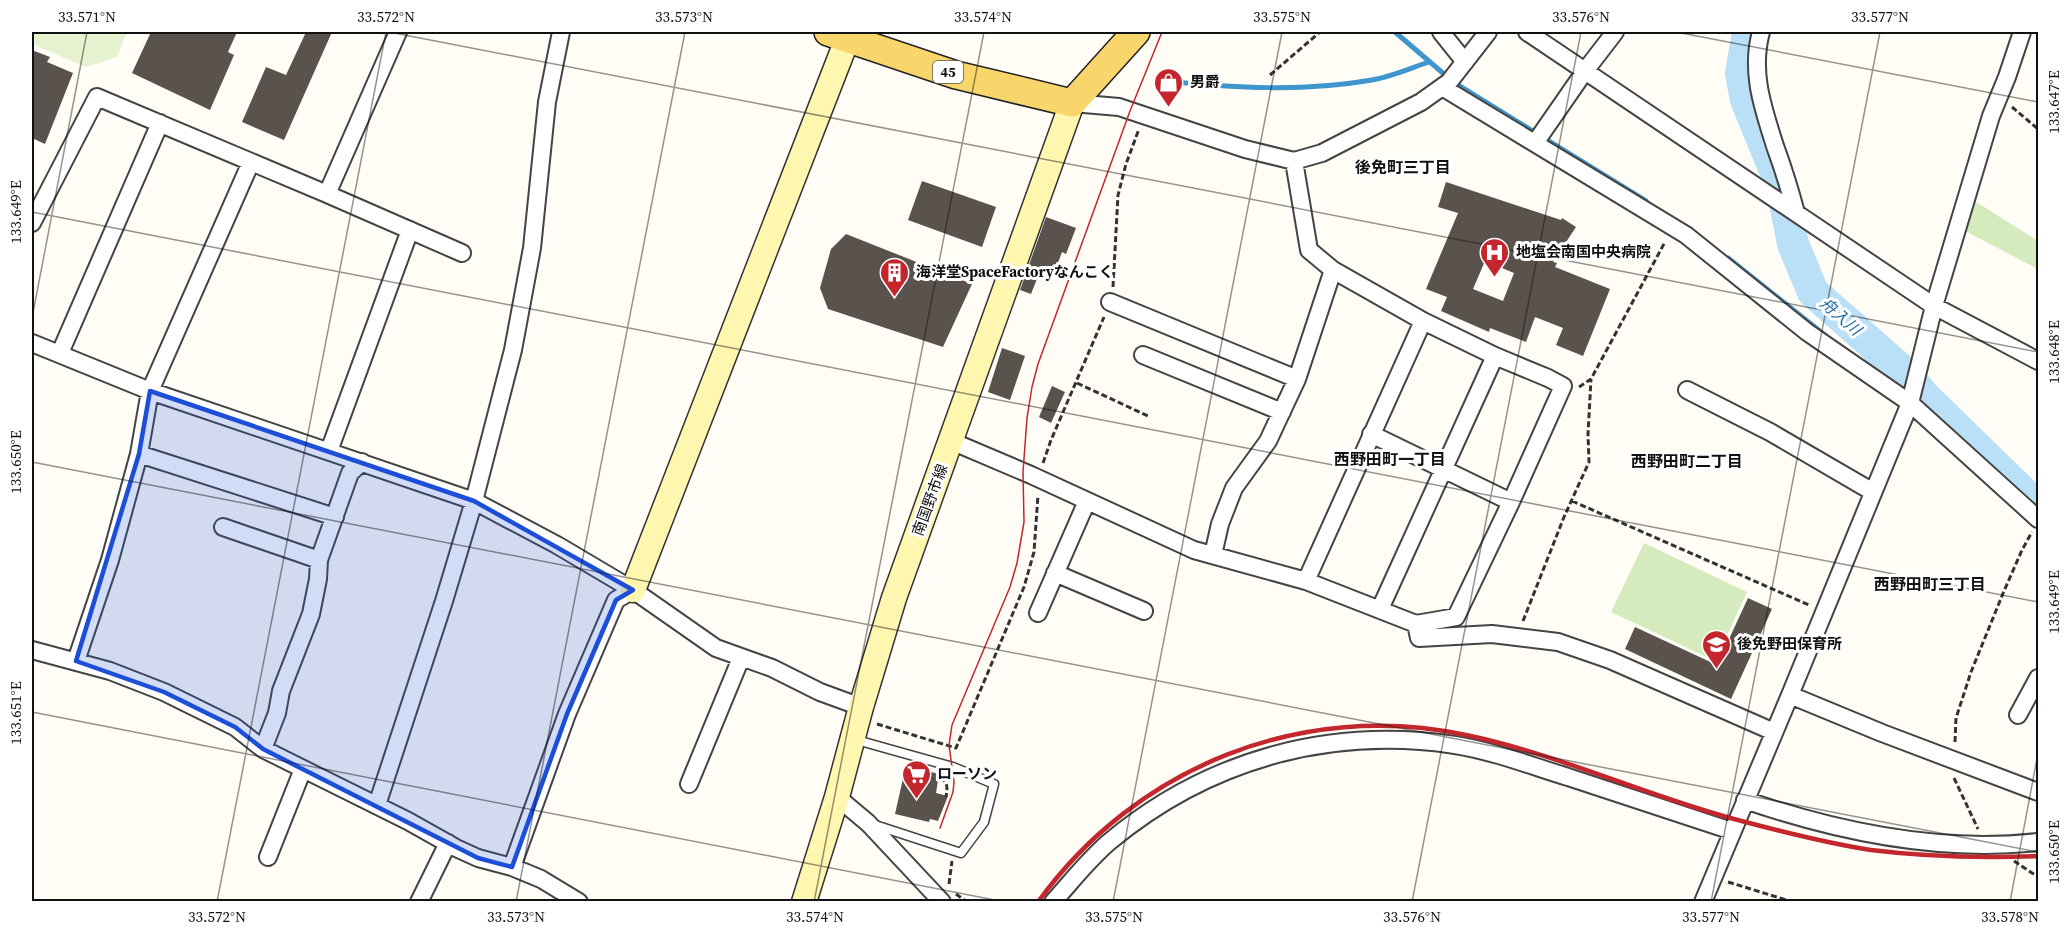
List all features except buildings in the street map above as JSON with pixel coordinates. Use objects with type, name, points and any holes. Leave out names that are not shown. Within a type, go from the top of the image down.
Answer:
[{"type":"main road","points":[[1072,103],[1137,32]]},
{"type":"main road","points":[[633,590],[841,34]]},
{"type":"main road","name":"45","points":[[841,34],[956,75],[1072,103]]},
{"type":"main road","name":"南国野市線","points":[[804,902],[837,797],[894,598],[1072,103]]},
{"type":"street","points":[[327,194],[398,32]]},
{"type":"street","points":[[377,805],[474,501],[517,328],[532,248],[548,102],[561,32]]},
{"type":"street","points":[[1441,32],[1465,62]]},
{"type":"street","points":[[1072,103],[1119,107],[1245,149],[1294,161],[1332,148],[1401,113],[1442,87],[1488,32]]},
{"type":"street","points":[[1527,32],[1934,306],[2038,361]]},
{"type":"street","points":[[1535,143],[1615,32]]},
{"type":"street","points":[[1761,32],[1757,46],[1756,69],[1761,102],[1794,211]]},
{"type":"street","points":[[1703,902],[1825,612],[1913,389],[1934,306],[1991,116],[2022,32]]},
{"type":"street","points":[[1442,87],[1686,234],[1808,332],[1913,389],[2036,525]]},
{"type":"street","points":[[32,223],[98,97],[462,253]]},
{"type":"street","points":[[60,353],[160,123]]},
{"type":"street","points":[[951,441],[1038,478],[1194,550],[1306,581],[1416,624],[1456,616],[1563,386],[1423,321],[1333,270],[1309,250],[1294,161]]},
{"type":"street","points":[[76,661],[110,560],[140,454],[150,391],[251,162]]},
{"type":"street","points":[[329,451],[410,230]]},
{"type":"street","points":[[1213,555],[1220,524],[1234,488],[1268,441],[1297,379],[1333,270]]},
{"type":"street","points":[[1110,302],[1297,379]]},
{"type":"street","points":[[1306,581],[1423,321]]},
{"type":"street","points":[[32,343],[150,391],[474,501],[557,545],[633,590],[716,648],[772,668],[820,692],[857,721]]},
{"type":"street","points":[[1143,355],[1282,412]]},
{"type":"street","points":[[1380,609],[1495,356]]},
{"type":"street","points":[[1688,390],[1770,432],[1874,492]]},
{"type":"street","points":[[1371,434],[1511,502]]},
{"type":"street","points":[[140,454],[334,517]]},
{"type":"street","points":[[263,749],[277,713],[281,691],[311,614],[320,560],[334,517],[350,473],[362,462]]},
{"type":"street","points":[[1038,613],[1087,501]]},
{"type":"street","points":[[223,527],[320,560]]},
{"type":"street","points":[[1055,573],[1144,611]]},
{"type":"street","points":[[512,867],[567,714],[616,600],[633,590]]},
{"type":"street","points":[[1416,624],[1419,638],[1492,634],[1558,642],[1580,648],[1774,732]]},
{"type":"street","points":[[32,650],[110,670],[164,692],[235,727],[263,749],[448,843],[478,858],[512,867],[541,879],[559,896],[579,902]]},
{"type":"street","points":[[689,784],[741,658]]},
{"type":"street","points":[[2018,715],[2038,678]]},
{"type":"street","points":[[1790,695],[2038,792]]},
{"type":"street","points":[[1053,902],[1107,843],[1142,817],[1193,788],[1245,763],[1295,748],[1339,742],[1370,739],[1408,740],[1458,746],[1550,771],[1732,831]]},
{"type":"street","points":[[268,857],[303,769]]},
{"type":"street","points":[[837,797],[868,824],[942,902]]},
{"type":"street","points":[[1745,800],[1789,815],[1849,830],[1910,840],[1989,844],[2038,842]]},
{"type":"street","points":[[419,902],[448,843]]},
{"type":"lane","points":[[857,721],[994,784],[984,822],[961,853],[868,824]]},
{"type":"path","points":[[1270,75],[1320,32]]},
{"type":"path","points":[[1999,97],[2038,129]]},
{"type":"path","points":[[857,721],[956,748],[1024,587],[1037,534],[1038,478],[1051,440],[1110,302],[1118,195],[1126,164],[1144,115]]},
{"type":"path","points":[[1517,637],[1589,462],[1591,379],[1673,227]]},
{"type":"path","points":[[1561,390],[1570,393],[1591,379]]},
{"type":"path","points":[[1077,382],[1148,416]]},
{"type":"path","points":[[1572,501],[1825,612]]},
{"type":"path","points":[[2036,525],[2004,591],[1963,696],[1956,717],[1953,760],[1954,780],[1978,831],[1989,844],[2038,877]]},
{"type":"path","points":[[929,775],[944,780],[947,785],[946,797]]},
{"type":"path","points":[[953,850],[949,885],[967,902]]},
{"type":"path","points":[[1712,877],[1793,902]]},
{"type":"highlighted area","points":[[150,391],[474,501],[633,590],[616,600],[567,714],[512,867],[478,858],[263,749],[235,727],[164,692],[76,661],[139,454]]},
{"type":"green space","points":[[32,32],[127,32],[117,57],[86,67],[32,44]]},
{"type":"green space","points":[[1973,200],[2038,241],[2038,269],[1965,231]]},
{"type":"green space","points":[[1644,543],[1747,592],[1715,661],[1611,612]]},
{"type":"waterway","points":[[1395,32],[1444,74]]},
{"type":"waterway","name":"舟入川","points":[[1748,32],[1741,74],[1746,100],[1782,188],[1793,244],[1813,292],[1906,374],[1924,396],[2038,507]]},
{"type":"waterway","points":[[1165,81],[1243,87],[1320,86],[1379,79],[1429,62]]},
{"type":"waterway","points":[[1458,85],[1646,201]]},
{"type":"waterway","points":[[1728,258],[1826,336]]},
{"type":"tram line","points":[[940,828],[953,792],[954,782],[949,745],[952,725],[1010,587],[1017,563],[1024,522],[1023,472],[1027,418],[1038,364],[1130,111],[1162,32]]},
{"type":"railway","points":[[1038,902],[1078,854],[1123,814],[1174,780],[1228,754],[1285,737],[1344,727],[1405,727],[1466,735],[1534,753],[1734,819],[1854,847],[1934,856],[2038,856]]},
{"type":"place","name":"男爵","points":[[1169,108]]},
{"type":"place","name":"地塩会南国中央病院","points":[[1495,278]]},
{"type":"place","name":"海洋堂SpaceFactoryなんこく","points":[[895,298]]},
{"type":"place","name":"後免野田保育所","points":[[1716,670]]},
{"type":"place","name":"ローソン","points":[[916,800]]},
{"type":"district","name":"後免町三丁目","points":[[1403,167]]},
{"type":"district","name":"西野田町一丁目","points":[[1390,459]]},
{"type":"district","name":"西野田町二丁目","points":[[1687,461]]},
{"type":"district","name":"西野田町三丁目","points":[[1930,584]]}]
